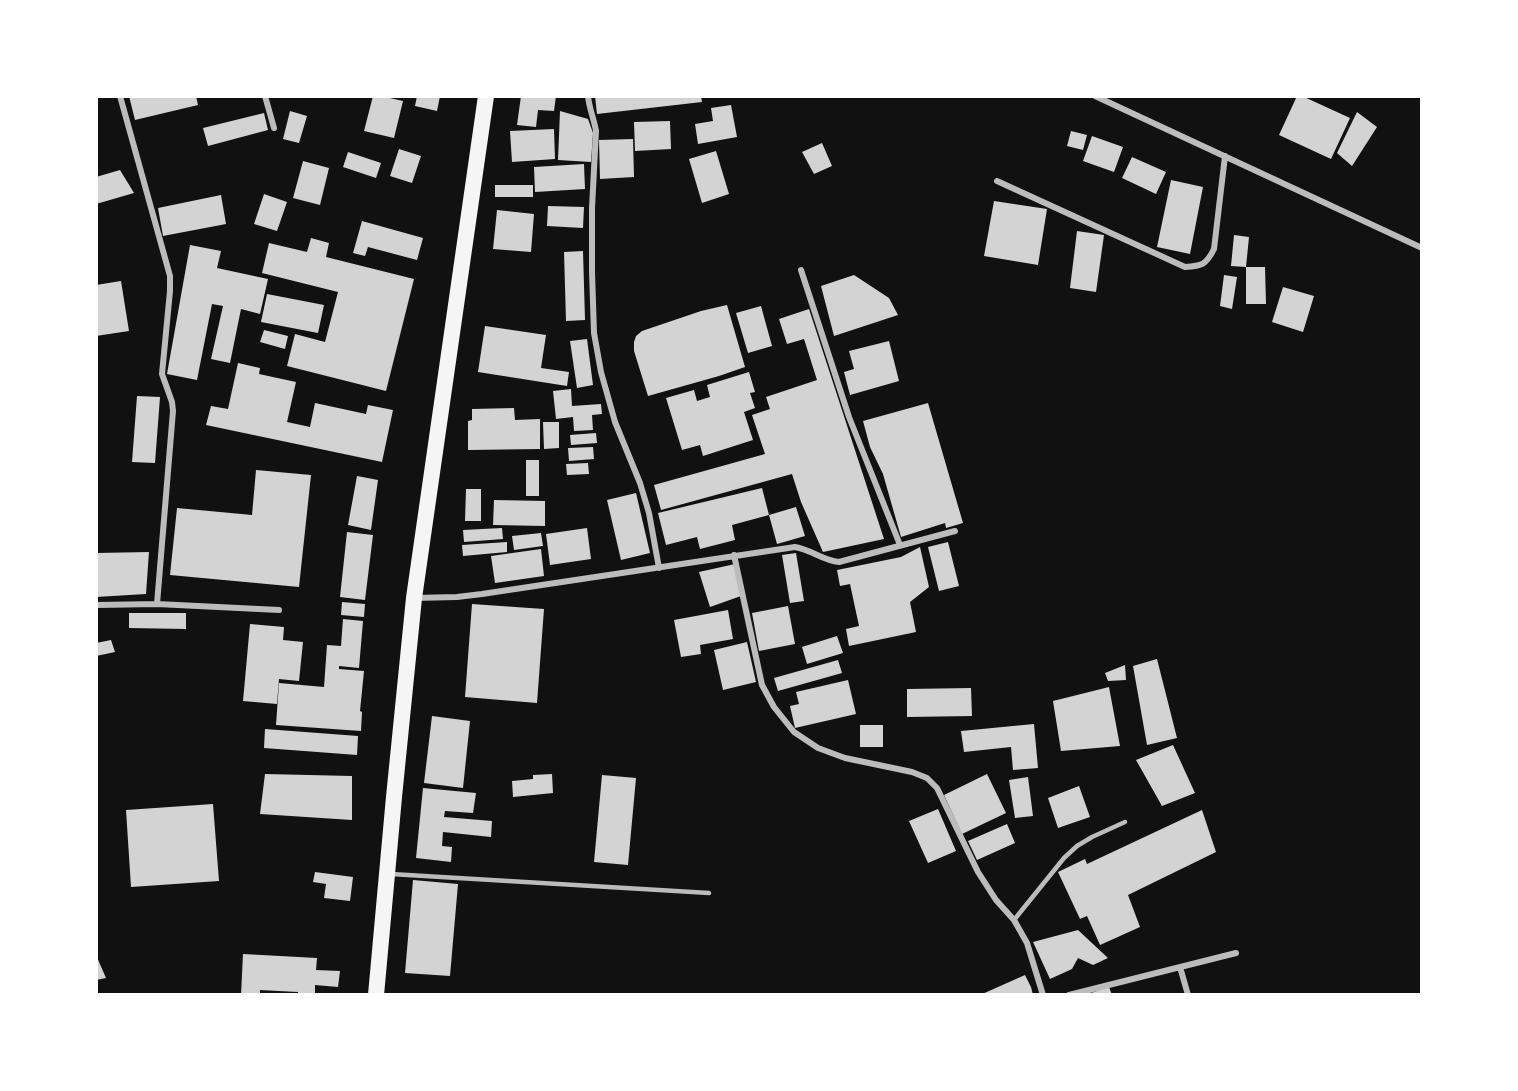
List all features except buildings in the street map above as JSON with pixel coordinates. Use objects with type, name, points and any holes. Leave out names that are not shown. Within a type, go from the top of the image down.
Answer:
[{"type":"highway","points":[[376,995],[414,598],[486,96]]},
{"type":"street","points":[[120,96],[170,276],[162,374],[173,411],[157,604]]},
{"type":"street","points":[[265,96],[274,128]]},
{"type":"street","points":[[588,96],[596,131],[592,208],[594,333],[601,372],[615,422],[640,483],[649,513],[659,568]]},
{"type":"street","points":[[1095,96],[1422,248]]},
{"type":"street","points":[[998,181],[1185,267],[1199,266],[1208,261],[1214,249],[1225,156]]},
{"type":"street","points":[[801,270],[849,417],[900,545]]},
{"type":"street","points":[[414,598],[482,594],[795,547],[807,549],[829,561],[839,562],[955,531]]},
{"type":"street","points":[[734,555],[762,685],[774,708],[794,732],[818,748],[845,758],[912,772],[927,778],[937,788],[978,872],[996,900],[1014,920],[1027,943],[1043,995]]},
{"type":"street","points":[[96,605],[157,604],[279,610]]},
{"type":"street","points":[[1069,995],[1236,953]]},
{"type":"street","points":[[1180,967],[1188,995]]},
{"type":"lane","points":[[1014,920],[1064,858],[1077,846],[1125,822]]},
{"type":"lane","points":[[387,874],[708,893]]}]
